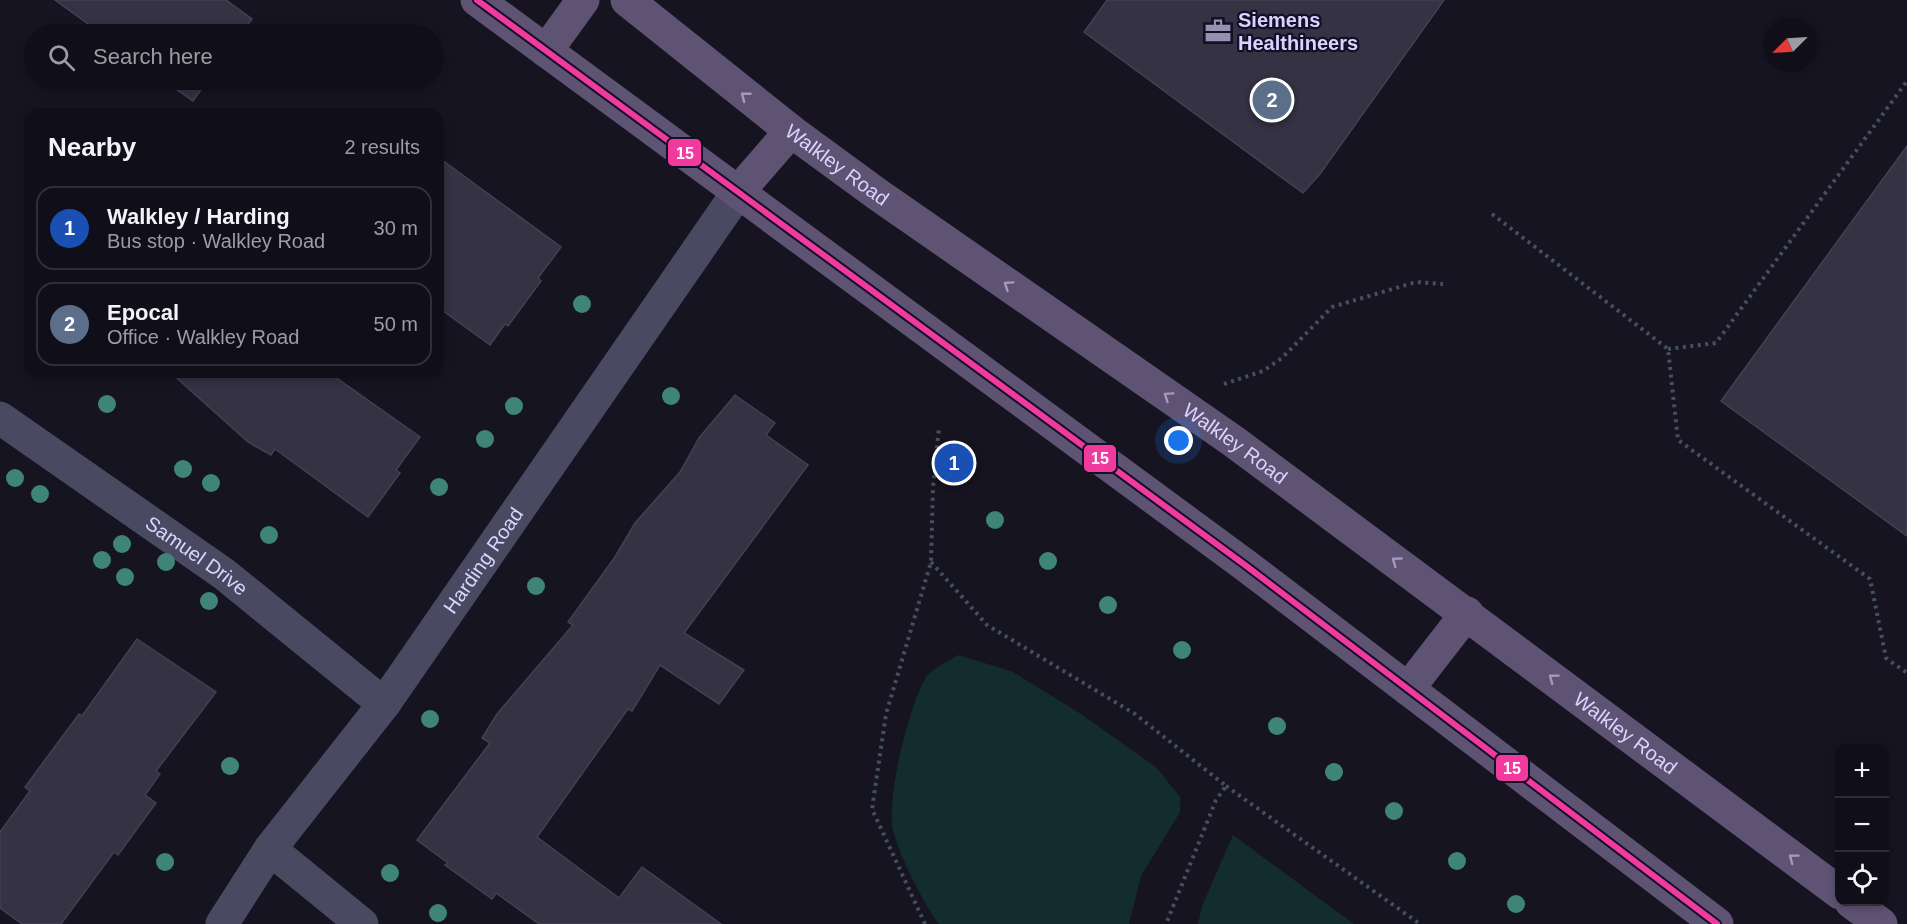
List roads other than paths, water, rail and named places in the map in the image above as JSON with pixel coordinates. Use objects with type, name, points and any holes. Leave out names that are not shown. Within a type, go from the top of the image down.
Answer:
[{"type":"main road","points":[[477,0],[1245,565],[1717,924]]},
{"type":"main road","points":[[546,51],[583,0]]},
{"type":"main road","name":"Walkley Road","points":[[627,0],[791,131],[887,201],[1233,441],[1467,613],[1835,890]]},
{"type":"main road","points":[[738,192],[791,131]]},
{"type":"main road","points":[[1408,689],[1467,613]]},
{"type":"main road","points":[[1856,906],[1881,924]]},
{"type":"street","name":"Harding Road","points":[[222,924],[270,849],[384,704],[738,192]]},
{"type":"street","name":"Samuel Drive","points":[[0,418],[224,574],[384,704]]},
{"type":"street","points":[[270,849],[363,924]]},
{"type":"place","name":"Siemens Healthineers","points":[[1218,31]]},
{"type":"place","name":"Epocal","points":[[1272,100]]},
{"type":"place","name":"Walkley / Harding","points":[[954,463]]}]
